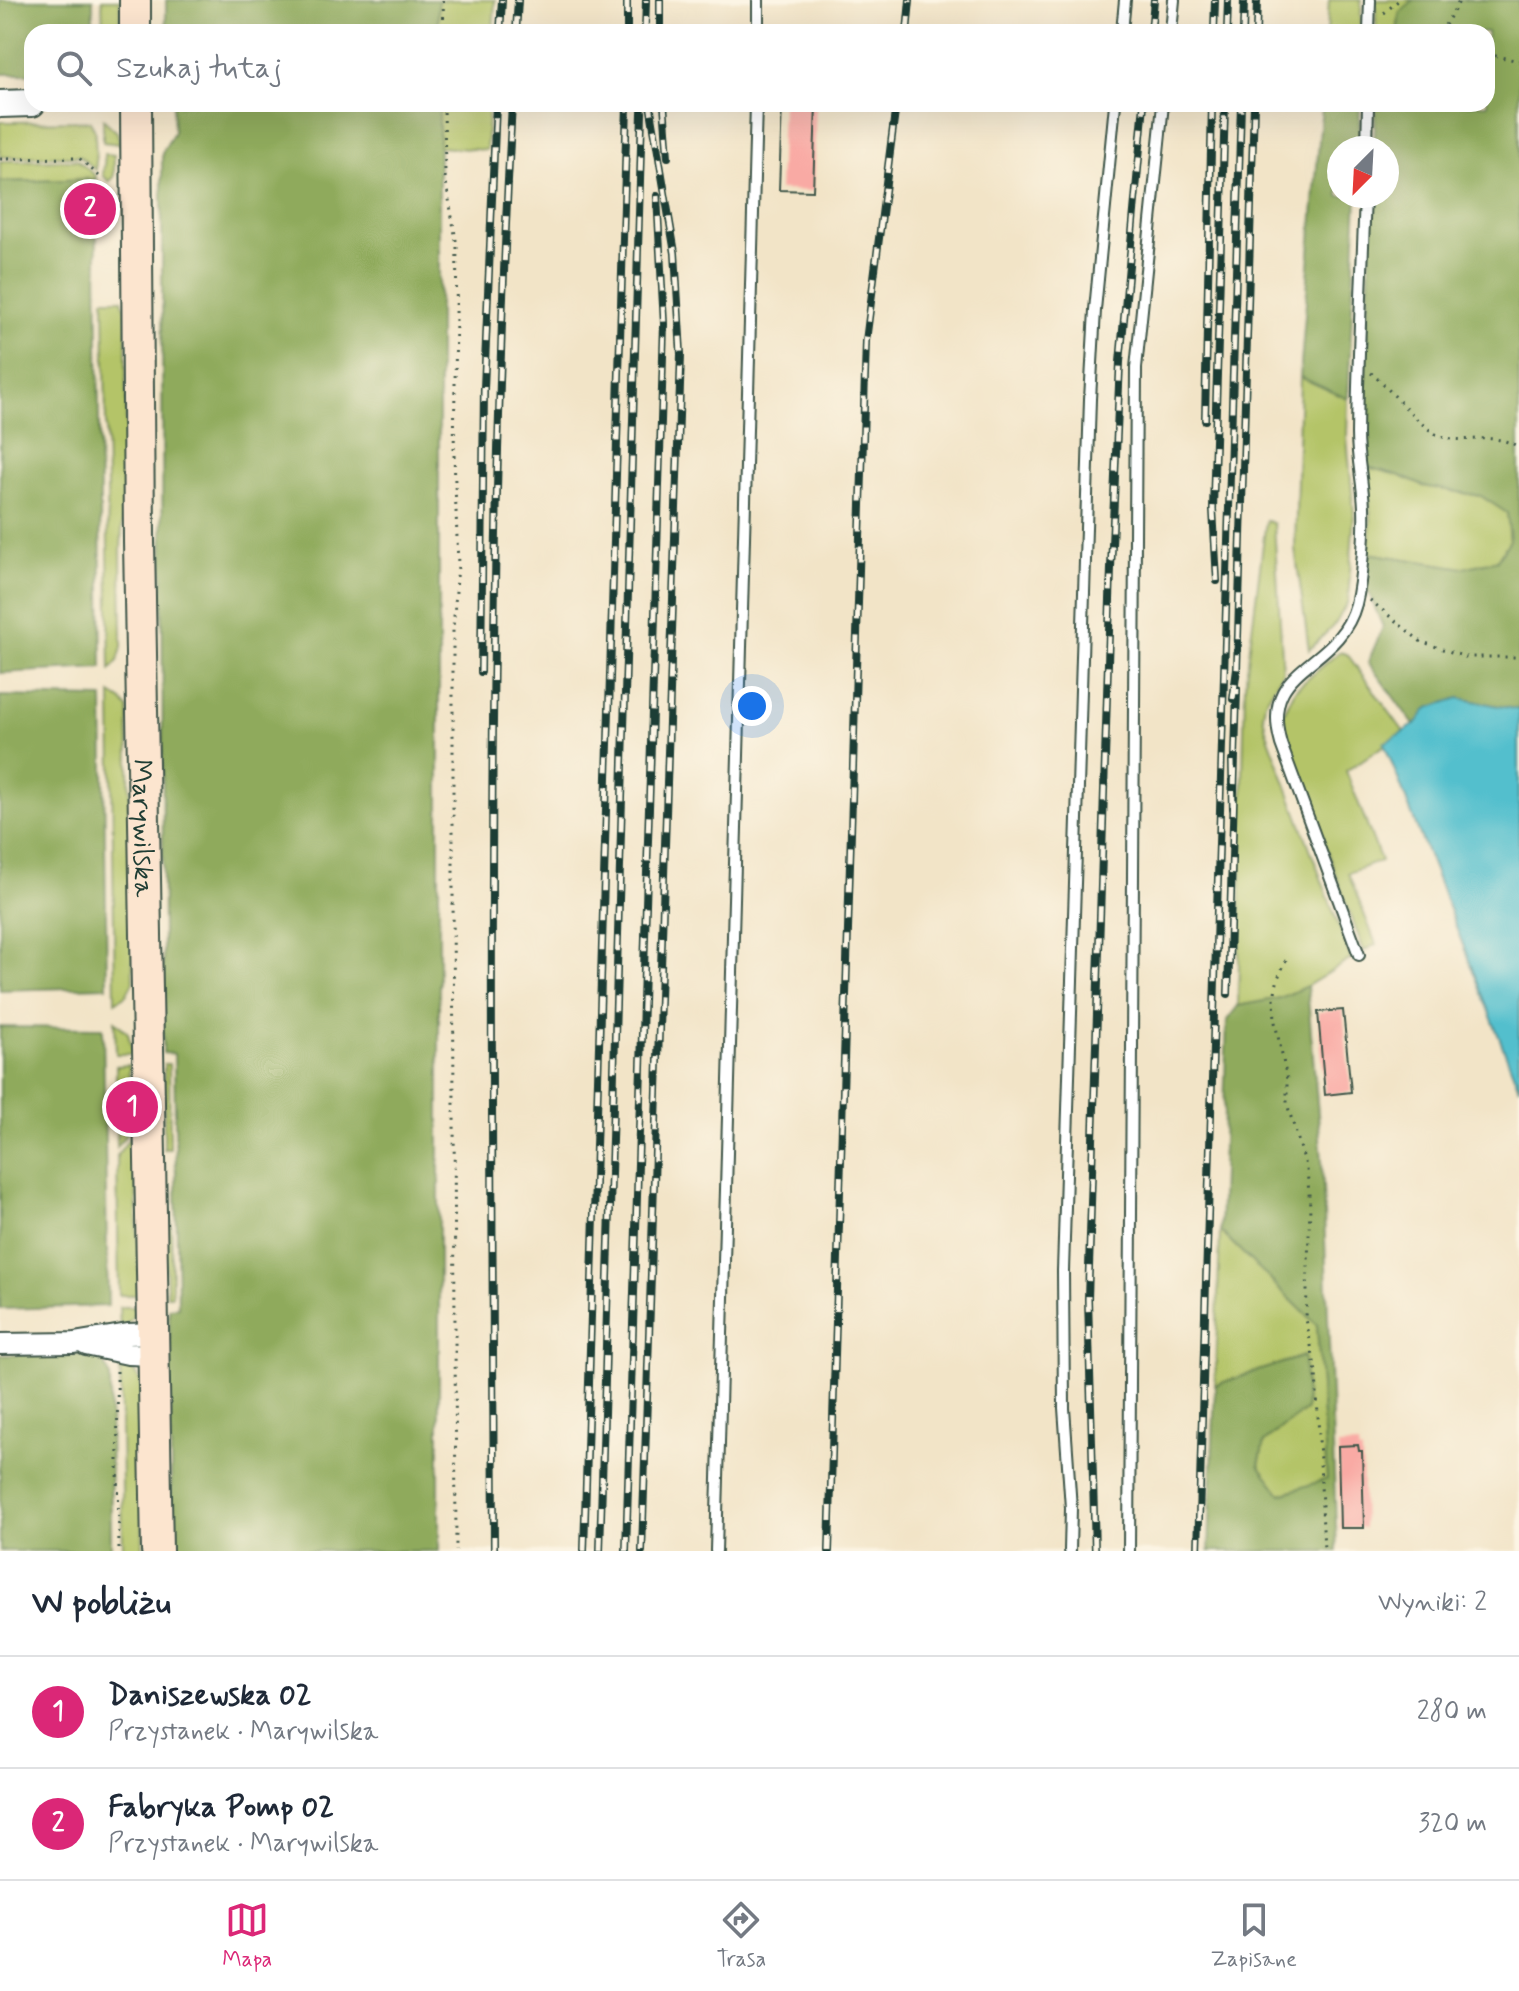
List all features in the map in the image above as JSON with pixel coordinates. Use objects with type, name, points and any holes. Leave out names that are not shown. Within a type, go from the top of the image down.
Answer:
[{"type":"main road","points":[[135,0],[135,24]]},
{"type":"main road","name":"Marywilska","points":[[136,112],[140,574],[157,1551]]},
{"type":"street","points":[[0,104],[24,103]]},
{"type":"street","points":[[0,1344],[74,1343],[128,1354],[154,1344]]},
{"type":"lane","points":[[758,0],[758,24]]},
{"type":"lane","points":[[1123,24],[1125,0]]},
{"type":"lane","points":[[1172,24],[1174,0]]},
{"type":"lane","points":[[1369,24],[1370,0]]},
{"type":"lane","points":[[716,1551],[756,112]]},
{"type":"lane","points":[[1070,1551],[1071,1508],[1064,1408],[1063,1271],[1090,399],[1114,112]]},
{"type":"lane","points":[[1129,1551],[1136,368],[1162,112]]},
{"type":"lane","points":[[1367,136],[1368,112]]},
{"type":"lane","points":[[1359,955],[1286,759],[1275,716],[1276,704],[1287,684],[1339,638],[1354,611],[1358,590],[1364,510],[1357,437],[1365,208]]},
{"type":"path","points":[[443,0],[444,24]]},
{"type":"path","points":[[1446,24],[1460,0]]},
{"type":"path","points":[[1495,56],[1519,61]]},
{"type":"path","points":[[444,112],[445,176],[457,246],[454,455],[458,565],[453,629],[456,1551]]},
{"type":"path","points":[[0,159],[79,158],[99,176]]},
{"type":"path","points":[[1359,364],[1387,385],[1430,432],[1450,439],[1495,438],[1519,447]]},
{"type":"path","points":[[1358,590],[1420,641],[1465,657],[1519,657]]},
{"type":"path","points":[[1286,960],[1276,987],[1275,1022],[1287,1079],[1287,1104],[1307,1169],[1310,1206],[1306,1319],[1316,1372],[1324,1551]]},
{"type":"path","points":[[117,1359],[119,1551]]},
{"type":"green space","points":[[0,0],[93,0],[93,24],[24,24],[24,74],[0,74]]},
{"type":"green space","points":[[102,0],[120,0],[120,24],[103,24]]},
{"type":"green space","points":[[166,0],[438,0],[438,24],[166,24]]},
{"type":"green space","points":[[438,0],[495,0],[494,24],[438,24]]},
{"type":"green space","points":[[1329,0],[1361,0],[1361,24],[1328,24]]},
{"type":"green space","points":[[1376,0],[1413,0],[1400,12],[1398,24],[1376,24]]},
{"type":"green space","points":[[1413,0],[1519,0],[1519,710],[1459,698],[1414,725],[1368,662],[1383,627],[1366,586],[1368,553],[1464,568],[1497,560],[1510,540],[1507,513],[1481,496],[1423,486],[1367,467],[1364,408],[1372,208],[1399,208],[1399,136],[1375,136],[1376,112],[1495,112],[1495,24],[1398,24],[1400,12]]},
{"type":"green space","points":[[173,112],[439,112],[439,1551],[172,1551],[169,1308],[178,1307],[174,1054],[163,1053],[162,153],[174,132]]},
{"type":"green space","points":[[439,112],[488,112],[486,150],[439,147]]},
{"type":"green space","points":[[1321,112],[1360,112],[1359,136],[1327,136],[1327,208],[1356,208],[1348,399],[1300,377]]},
{"type":"green space","points":[[103,119],[117,132],[120,144],[103,142]]},
{"type":"green space","points":[[90,121],[95,131],[96,170],[79,156],[0,157],[0,122]]},
{"type":"green space","points":[[105,154],[114,155],[114,177],[109,182],[103,175]]},
{"type":"green space","points":[[77,160],[96,179],[0,182],[0,161]]},
{"type":"green space","points":[[96,179],[102,668],[0,673],[0,182]]},
{"type":"green space","points":[[104,299],[122,299],[126,314],[122,647],[118,661],[110,670]]},
{"type":"green space","points":[[1300,377],[1348,399],[1347,438],[1354,514],[1348,601],[1336,623],[1309,650],[1295,549]]},
{"type":"green space","points":[[1367,467],[1423,486],[1481,496],[1507,513],[1510,540],[1497,560],[1464,568],[1368,553],[1371,521]]},
{"type":"green space","points":[[1266,520],[1274,524],[1283,672],[1265,702],[1263,715],[1351,959],[1281,998],[1238,1006],[1245,685]]},
{"type":"green space","points":[[1339,652],[1347,654],[1404,732],[1346,771],[1381,861],[1348,873],[1376,944],[1364,951],[1281,718],[1295,690]]},
{"type":"green space","points":[[111,694],[128,709],[133,982],[126,995],[115,1002]]},
{"type":"green space","points":[[0,696],[103,698],[107,987],[0,990]]},
{"type":"green space","points":[[1307,986],[1322,1160],[1337,1551],[1209,1551],[1215,1385],[1304,1356],[1306,1409],[1264,1442],[1259,1465],[1281,1494],[1327,1479],[1317,1325],[1220,1231],[1227,1020],[1238,1006],[1280,998]]},
{"type":"green space","points":[[115,1021],[128,1033],[133,1054],[116,1054]]},
{"type":"green space","points":[[0,1027],[103,1028],[108,1306],[0,1309]]},
{"type":"green space","points":[[164,1064],[169,1064],[170,1149],[164,1149]]},
{"type":"green space","points":[[129,1065],[129,1130],[117,1147],[116,1066]]},
{"type":"green space","points":[[135,1131],[139,1295],[119,1295],[117,1155]]},
{"type":"green space","points":[[165,1212],[171,1212],[172,1295],[167,1295]]},
{"type":"green space","points":[[1220,1231],[1317,1325],[1327,1480],[1281,1494],[1259,1465],[1264,1442],[1306,1409],[1303,1356],[1215,1385]]},
{"type":"green space","points":[[119,1307],[139,1307],[130,1321],[120,1328]]},
{"type":"green space","points":[[0,1355],[93,1355],[104,1364],[110,1375],[111,1551],[0,1551]]},
{"type":"green space","points":[[120,1361],[132,1369],[141,1382],[143,1551],[123,1551]]},
{"type":"water","points":[[1459,698],[1519,710],[1519,1088],[1384,743],[1416,724],[1428,708]]},
{"type":"building","points":[[782,112],[816,112],[813,191],[779,190]]},
{"type":"building","points":[[1343,1010],[1351,1092],[1325,1095],[1318,1012]]},
{"type":"building","points":[[1358,1445],[1359,1451],[1362,1451],[1364,1528],[1340,1528],[1338,1446]]},
{"type":"railway","points":[[500,24],[502,0]]},
{"type":"railway","points":[[516,24],[518,0]]},
{"type":"railway","points":[[627,0],[627,24]]},
{"type":"railway","points":[[645,24],[646,0]]},
{"type":"railway","points":[[660,0],[660,24]]},
{"type":"railway","points":[[908,24],[910,0]]},
{"type":"railway","points":[[1152,24],[1154,0]]},
{"type":"railway","points":[[1214,24],[1215,0]]},
{"type":"railway","points":[[1227,24],[1228,0]]},
{"type":"railway","points":[[1243,24],[1244,0]]},
{"type":"railway","points":[[1256,24],[1257,0]]},
{"type":"railway","points":[[481,672],[484,388],[496,112]]},
{"type":"railway","points":[[494,1551],[494,647],[503,285],[512,112]]},
{"type":"railway","points":[[584,1551],[627,112]]},
{"type":"railway","points":[[600,1551],[642,112]]},
{"type":"railway","points":[[642,1551],[681,354],[675,253],[651,112]]},
{"type":"railway","points":[[665,112],[668,157]]},
{"type":"railway","points":[[829,1551],[866,341],[895,112]]},
{"type":"railway","points":[[1095,1551],[1088,1299],[1111,568],[1120,362],[1143,112]]},
{"type":"railway","points":[[1205,420],[1212,112]]},
{"type":"railway","points":[[1217,581],[1213,509],[1225,112]]},
{"type":"railway","points":[[1198,1551],[1241,112]]},
{"type":"railway","points":[[1233,699],[1237,669],[1254,112]]},
{"type":"railway","points":[[626,1551],[664,324],[657,196]]},
{"type":"railway","points":[[1228,994],[1237,689]]},
{"type":"railway","points":[[1232,761],[1233,809]]},
{"type":"place","name":"Fabryka Pomp 02","points":[[90,209]]},
{"type":"place","name":"Daniszewska 02","points":[[132,1107]]}]
